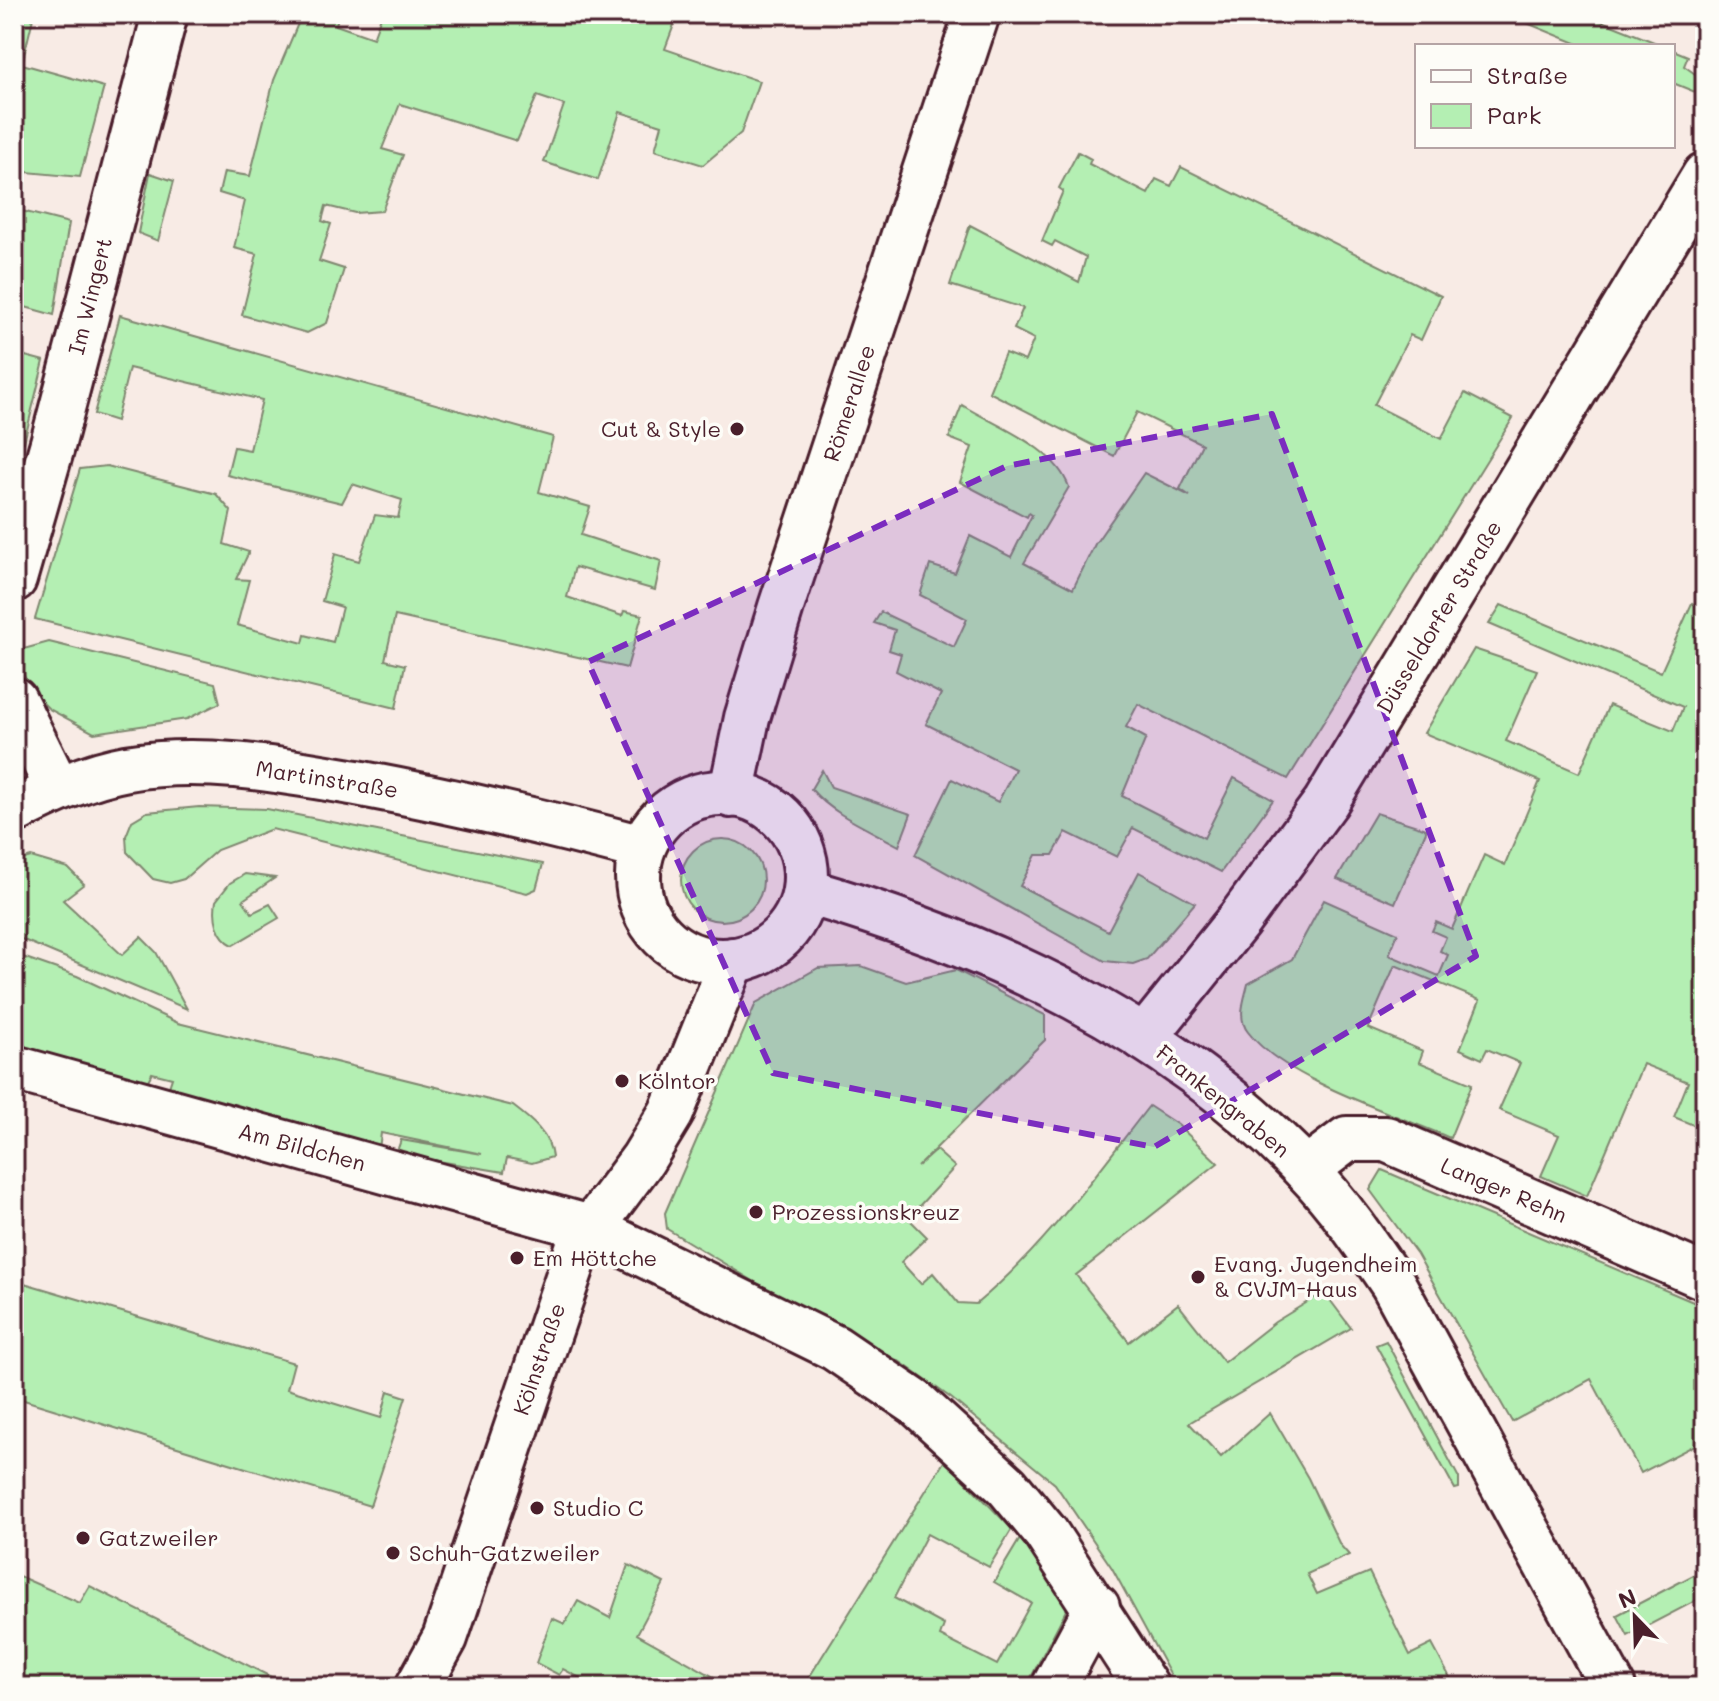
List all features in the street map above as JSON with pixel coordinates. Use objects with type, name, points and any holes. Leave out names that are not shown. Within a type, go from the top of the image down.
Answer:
[{"type":"street","name":"Im Wingert","points":[[14,579],[53,443],[165,14]]},
{"type":"street","name":"Römerallee","points":[[731,795],[747,718],[781,607],[977,14]]},
{"type":"street","name":"Düsseldorfer Straße","points":[[1144,1038],[1239,920],[1326,802],[1705,175]]},
{"type":"street","points":[[14,700],[58,789]]},
{"type":"street","name":"Martinstraße","points":[[14,811],[58,789],[124,769],[190,762],[255,767],[449,800],[642,848]]},
{"type":"street","points":[[711,794],[731,795],[753,800],[784,820],[805,861],[808,892],[792,922],[772,943],[733,960],[696,957],[670,943],[657,930],[640,896],[637,868],[650,829],[680,805],[711,794]]},
{"type":"street","name":"Frankengraben","points":[[808,892],[882,914],[1056,985],[1144,1038],[1270,1134],[1341,1210],[1393,1284],[1613,1687]]},
{"type":"street","name":"Kölnstraße","points":[[418,1687],[445,1638],[571,1263],[590,1228],[643,1159],[671,1113],[733,960]]},
{"type":"street","name":"Am Bildchen","points":[[14,1068],[590,1228],[835,1348],[890,1383],[945,1426],[1007,1486],[1046,1533],[1097,1607],[1146,1687]]},
{"type":"street","name":"Langer Rehn","points":[[1306,1170],[1347,1139],[1386,1139],[1705,1277]]},
{"type":"street","points":[[1054,1687],[1097,1607]]},
{"type":"highlighted area","points":[[1272,414],[1476,956],[1154,1147],[773,1073],[588,662],[1007,466]]},
{"type":"green space","points":[[14,14],[34,14],[22,64],[104,87],[80,177],[27,172],[14,209]]},
{"type":"green space","points":[[302,14],[338,17],[336,25],[373,38],[382,14],[678,14],[665,49],[759,81],[741,133],[703,165],[655,150],[662,125],[620,112],[598,180],[544,162],[564,105],[537,96],[517,141],[400,104],[382,149],[403,155],[382,211],[355,213],[326,206],[322,221],[331,224],[319,261],[344,269],[327,323],[307,333],[242,315],[257,254],[234,248],[245,201],[219,193],[224,172],[250,176],[274,80]]},
{"type":"green space","points":[[1505,14],[1584,14],[1659,44],[1578,44]]},
{"type":"green space","points":[[1675,51],[1688,56],[1684,66],[1705,81],[1705,96],[1675,84]]},
{"type":"green space","points":[[1078,152],[1091,159],[1089,164],[1148,194],[1156,179],[1171,186],[1181,167],[1441,296],[1421,340],[1410,335],[1374,405],[1441,439],[1465,393],[1513,418],[1288,779],[1138,704],[1126,727],[1146,738],[1122,796],[1204,838],[1234,778],[1273,800],[1221,872],[1133,828],[1117,857],[1066,832],[1053,855],[1036,855],[1020,886],[1108,931],[1139,872],[1195,903],[1147,959],[1133,964],[1105,961],[915,855],[952,779],[998,802],[1015,769],[926,724],[941,694],[896,671],[901,654],[889,650],[895,630],[874,623],[881,612],[954,647],[967,619],[920,595],[930,565],[955,573],[970,536],[1011,557],[1032,515],[1029,513],[1027,517],[960,482],[972,447],[949,438],[962,405],[1038,449],[1062,473],[1069,487],[1024,563],[1073,589],[1095,544],[1144,473],[1190,496],[1180,489],[1202,444],[1137,412],[1114,456],[989,392],[1005,353],[1025,361],[1034,339],[1014,329],[1023,308],[950,285],[970,225],[1079,282],[1086,257],[1055,241],[1052,246],[1042,241],[1063,191],[1059,188]]},
{"type":"green space","points":[[150,173],[174,181],[158,241],[138,233]]},
{"type":"green space","points":[[14,209],[69,223],[54,315],[14,304]]},
{"type":"green space","points":[[120,315],[553,437],[539,492],[590,507],[581,535],[661,561],[655,590],[575,567],[567,597],[622,616],[624,611],[642,615],[627,668],[395,616],[385,660],[405,665],[396,708],[35,619],[80,469],[107,466],[216,494],[231,511],[224,544],[249,552],[236,579],[249,580],[237,625],[303,643],[305,635],[333,642],[342,607],[322,601],[335,554],[359,561],[375,515],[398,518],[402,500],[352,484],[342,503],[227,475],[234,447],[250,450],[262,400],[129,368],[116,421],[94,414]]},
{"type":"green space","points":[[14,353],[44,361],[24,442],[14,440]]},
{"type":"green space","points":[[1692,603],[1705,609],[1705,1130],[1674,1117],[1688,1082],[1643,1064],[1587,1196],[1541,1176],[1559,1135],[1499,1110],[1520,1063],[1487,1049],[1482,1059],[1460,1049],[1480,1000],[1395,965],[1368,1028],[1423,1051],[1419,1062],[1472,1084],[1450,1138],[1342,1094],[1264,1049],[1248,1032],[1243,1021],[1242,1009],[1248,984],[1292,959],[1324,900],[1398,933],[1389,955],[1439,976],[1448,955],[1440,951],[1446,937],[1432,931],[1436,922],[1452,929],[1484,855],[1505,865],[1540,781],[1424,733],[1474,649],[1537,670],[1506,741],[1579,773],[1609,705],[1673,731],[1683,707],[1489,624],[1501,605],[1661,672]]},
{"type":"green space","points":[[49,642],[215,683],[220,703],[187,719],[94,733],[49,709],[29,689],[20,664],[20,650]]},
{"type":"green space","points":[[822,770],[831,787],[911,814],[899,846],[852,821],[820,798],[811,789]]},
{"type":"green space","points":[[199,807],[267,809],[543,864],[536,889],[527,893],[272,829],[217,850],[184,879],[170,883],[153,879],[127,852],[126,836],[132,821],[147,812]]},
{"type":"green space","points":[[1376,813],[1427,829],[1395,903],[1337,879]]},
{"type":"green space","points":[[722,839],[738,842],[751,851],[760,864],[763,880],[760,896],[751,909],[738,918],[722,921],[706,918],[693,909],[684,896],[681,880],[684,864],[693,851],[706,842]]},
{"type":"green space","points":[[31,857],[68,868],[84,884],[63,900],[122,955],[141,937],[156,952],[187,1009],[14,936],[14,862]]},
{"type":"green space","points":[[245,874],[275,878],[243,900],[252,913],[270,904],[279,918],[233,945],[223,937],[217,926],[216,901],[230,883]]},
{"type":"green space","points":[[14,954],[77,976],[178,1023],[513,1106],[543,1134],[552,1157],[532,1163],[507,1158],[504,1172],[396,1154],[401,1140],[482,1154],[381,1133],[379,1150],[167,1093],[172,1078],[152,1073],[145,1086],[14,1048]]},
{"type":"green space","points":[[861,966],[906,982],[956,970],[1045,1015],[1045,1040],[917,1167],[936,1150],[955,1167],[908,1218],[927,1237],[901,1262],[921,1284],[933,1273],[958,1303],[976,1304],[1046,1235],[1149,1106],[1178,1125],[1218,1163],[1076,1275],[1129,1342],[1178,1304],[1224,1362],[1275,1322],[1324,1292],[1351,1328],[1189,1423],[1221,1457],[1270,1413],[1308,1478],[1340,1545],[1349,1555],[1307,1574],[1317,1594],[1369,1572],[1410,1655],[1432,1644],[1455,1687],[1177,1687],[1112,1568],[1055,1484],[951,1398],[899,1361],[821,1322],[667,1229],[665,1213],[756,1003],[818,968]]},
{"type":"green space","points":[[1382,1170],[1705,1307],[1705,1440],[1641,1473],[1591,1379],[1512,1422],[1417,1254],[1370,1190]]},
{"type":"green space","points":[[14,1280],[294,1363],[287,1389],[381,1418],[388,1391],[406,1397],[370,1506],[14,1397]]},
{"type":"green space","points":[[1386,1341],[1459,1478],[1459,1488],[1455,1489],[1376,1345]]},
{"type":"green space","points":[[945,1460],[1012,1529],[989,1567],[927,1534],[894,1598],[944,1625],[940,1636],[997,1665],[1031,1603],[994,1582],[1021,1537],[1075,1593],[1026,1687],[803,1687]]},
{"type":"green space","points":[[628,1565],[664,1583],[637,1634],[732,1687],[597,1687],[563,1669],[559,1675],[536,1663],[552,1618],[565,1624],[578,1601],[610,1618]]},
{"type":"green space","points":[[1705,1569],[1705,1596],[1628,1636],[1617,1615]]},
{"type":"green space","points":[[14,1574],[80,1603],[90,1586],[291,1687],[14,1687]]},
{"type":"place","name":"Cut & Style","points":[[737,429]]},
{"type":"place","name":"Kölntor","points":[[622,1081]]},
{"type":"place","name":"Prozessionskreuz","points":[[756,1212]]},
{"type":"place","name":"Em Höttche","points":[[517,1258]]},
{"type":"place","name":"Evang. Jugendheim & CVJM-Haus","points":[[1198,1277]]},
{"type":"place","name":"Studio C","points":[[537,1508]]},
{"type":"place","name":"Gatzweiler","points":[[83,1538]]},
{"type":"place","name":"Schuh-Gatzweiler","points":[[393,1553]]}]
